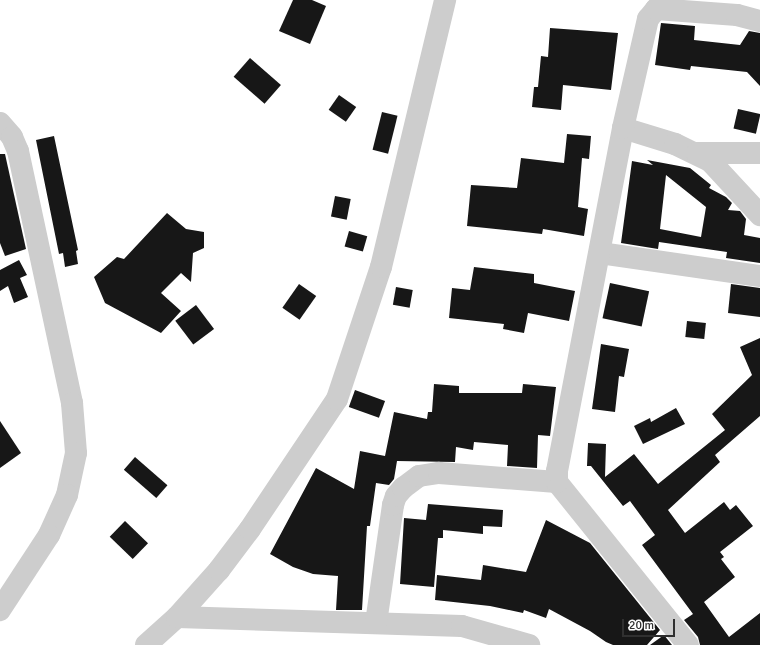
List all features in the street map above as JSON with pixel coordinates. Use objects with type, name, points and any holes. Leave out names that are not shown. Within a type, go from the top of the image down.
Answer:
[{"type":"street","points":[[146,645],[177,617],[219,570],[250,529],[337,399],[381,266],[445,0]]},
{"type":"street","points":[[721,0],[737,15]]},
{"type":"street","points":[[688,645],[557,482],[557,471],[624,128],[648,19],[651,13],[656,9],[737,15],[760,21]]},
{"type":"street","points":[[0,123],[12,137],[18,151],[72,403],[76,446],[67,494],[49,535],[0,610]]},
{"type":"street","points":[[624,128],[697,153],[710,161],[760,214]]},
{"type":"street","points":[[697,153],[760,153]]},
{"type":"street","points":[[600,253],[760,276]]},
{"type":"street","points":[[376,623],[393,505],[396,496],[403,488],[419,476],[439,473],[557,482]]},
{"type":"street","points":[[177,617],[462,626],[529,645]]},
{"type":"building","points":[[293,0],[312,0],[326,6],[310,44],[279,31]]},
{"type":"building","points":[[661,23],[695,26],[694,40],[740,45],[749,31],[760,33],[760,86],[747,72],[691,66],[690,70],[655,65]]},
{"type":"building","points":[[550,28],[618,33],[611,90],[563,85],[561,110],[532,107],[534,87],[538,87],[541,56],[548,57]]},
{"type":"building","points":[[250,58],[281,85],[265,104],[234,77]]},
{"type":"building","points":[[339,95],[356,107],[346,122],[329,110]]},
{"type":"building","points":[[738,109],[760,114],[756,134],[734,128]]},
{"type":"building","points":[[382,112],[398,116],[388,154],[373,150]]},
{"type":"building","points":[[567,134],[591,136],[589,159],[582,158],[578,207],[588,209],[584,236],[543,229],[542,234],[467,226],[471,185],[517,188],[521,158],[564,163]]},
{"type":"building","points":[[54,136],[78,250],[76,251],[78,264],[65,267],[63,253],[59,254],[36,140]]},
{"type":"building","points":[[0,154],[5,154],[26,249],[5,256],[0,243]]},
{"type":"building","points":[[647,160],[690,168],[711,185],[709,188],[726,197],[732,203],[728,210],[740,211],[746,219],[744,235],[760,238],[760,263],[726,258],[727,252],[659,242],[658,249],[621,243],[632,161],[653,165]],"holes":[[[666,175],[706,207],[701,237],[660,229]]]},
{"type":"building","points":[[335,196],[351,199],[347,220],[331,217]]},
{"type":"building","points":[[167,213],[186,229],[204,232],[204,248],[193,253],[191,282],[181,273],[161,293],[181,311],[161,333],[105,303],[94,277],[117,257],[124,259]]},
{"type":"building","points":[[349,231],[367,236],[363,252],[345,246]]},
{"type":"building","points":[[19,260],[27,275],[20,278],[28,297],[14,303],[8,286],[0,291],[0,270]]},
{"type":"building","points":[[474,267],[534,274],[534,283],[575,291],[569,321],[528,313],[524,333],[503,329],[504,324],[449,318],[452,288],[470,290]]},
{"type":"building","points":[[610,283],[649,291],[642,327],[603,318]]},
{"type":"building","points":[[299,284],[316,296],[300,320],[282,308]]},
{"type":"building","points":[[731,284],[760,288],[760,317],[728,313]]},
{"type":"building","points":[[396,287],[413,290],[410,308],[393,305]]},
{"type":"building","points":[[196,305],[214,329],[193,345],[175,321]]},
{"type":"building","points":[[687,321],[706,323],[704,339],[685,337]]},
{"type":"building","points":[[760,338],[760,416],[715,455],[720,462],[668,510],[685,533],[724,502],[730,510],[736,505],[753,526],[720,552],[724,557],[721,559],[735,577],[704,602],[729,637],[760,613],[760,645],[700,645],[698,637],[684,620],[693,614],[642,545],[655,535],[630,501],[623,506],[591,466],[587,466],[588,443],[606,444],[605,477],[634,454],[658,484],[725,430],[712,414],[752,375],[740,347]]},
{"type":"building","points":[[601,344],[629,349],[624,377],[619,376],[615,412],[592,409]]},
{"type":"building","points":[[434,384],[459,386],[459,393],[522,393],[523,384],[556,387],[550,436],[538,435],[537,468],[507,466],[508,445],[474,442],[473,450],[456,447],[455,462],[397,461],[394,479],[389,485],[376,483],[370,526],[367,526],[362,610],[336,610],[338,576],[313,574],[293,567],[270,554],[316,468],[354,489],[360,451],[385,456],[394,412],[427,419],[428,412],[432,412]]},
{"type":"building","points":[[355,390],[385,401],[379,418],[349,407]]},
{"type":"building","points":[[676,408],[685,424],[643,444],[634,426],[650,418],[651,422]]},
{"type":"building","points":[[0,421],[21,453],[0,468]]},
{"type":"building","points":[[135,457],[167,485],[156,498],[124,470]]},
{"type":"building","points":[[428,504],[503,510],[502,527],[483,526],[483,534],[443,530],[443,538],[438,538],[434,587],[400,584],[404,518],[426,520]]},
{"type":"building","points":[[546,520],[590,543],[660,630],[647,645],[613,645],[549,609],[546,618],[524,610],[523,613],[490,606],[435,600],[437,575],[481,580],[483,565],[526,572]]},
{"type":"building","points":[[125,521],[148,543],[133,559],[110,537]]},
{"type":"building","points":[[664,635],[672,645],[650,645]]}]
